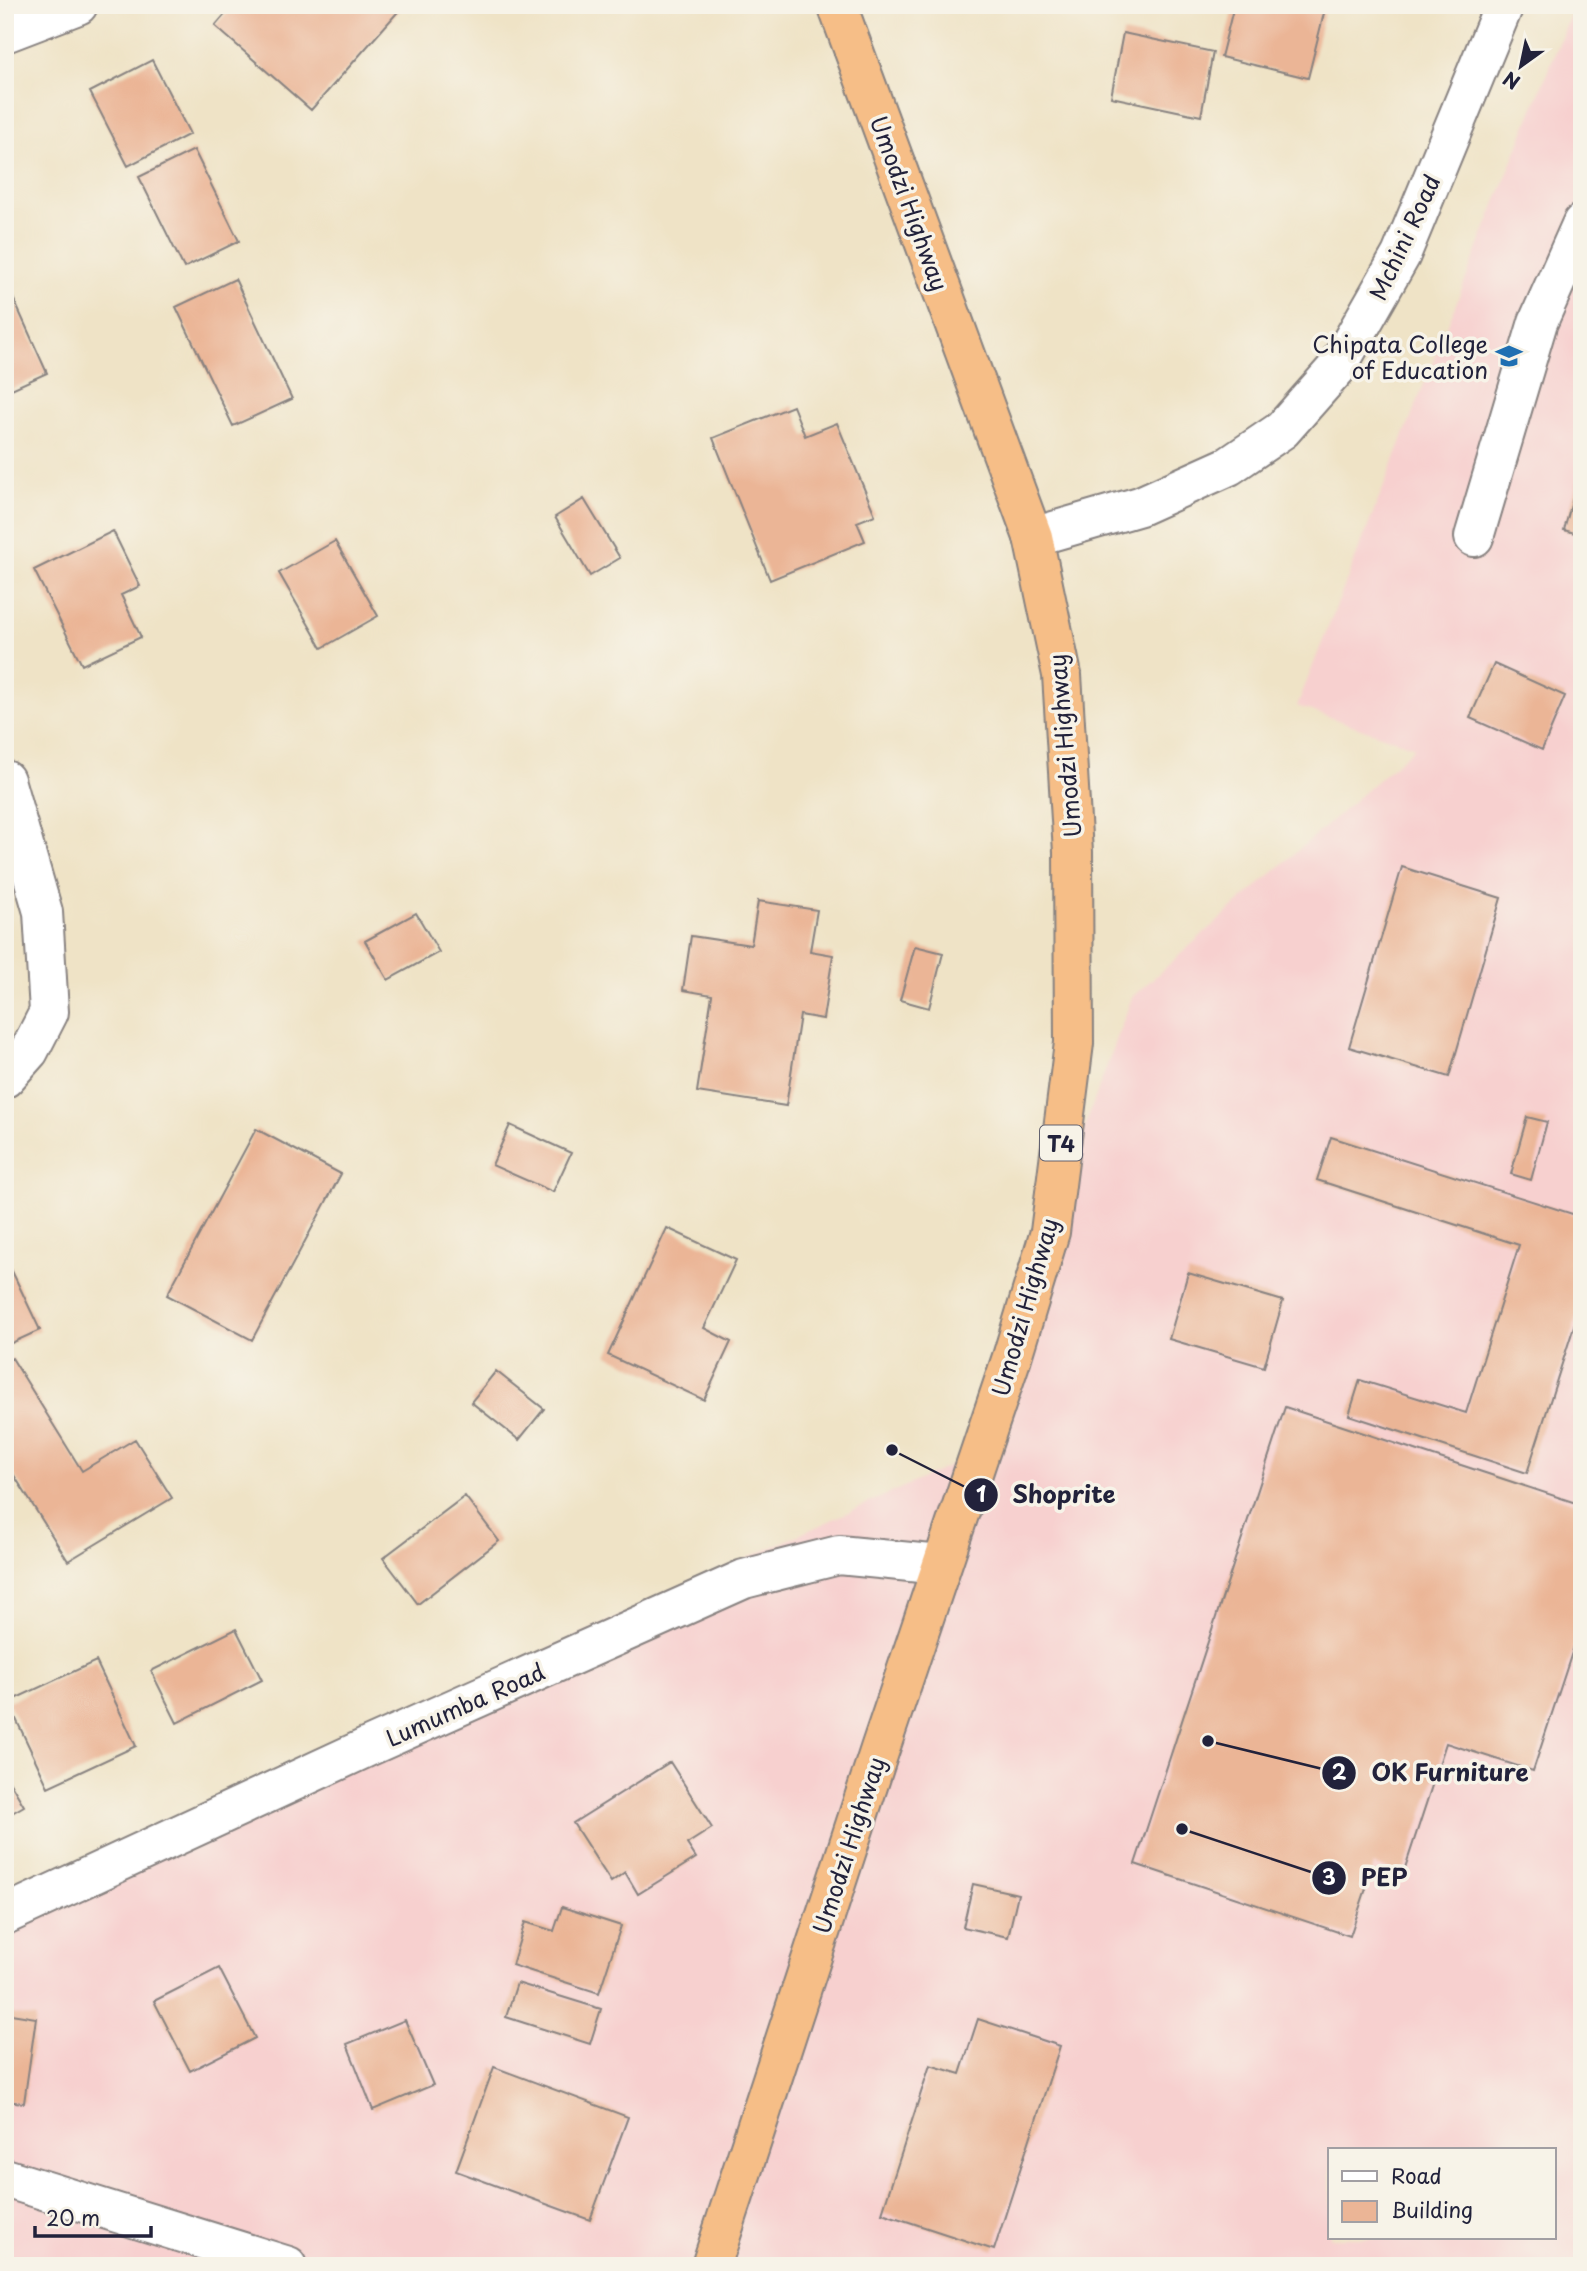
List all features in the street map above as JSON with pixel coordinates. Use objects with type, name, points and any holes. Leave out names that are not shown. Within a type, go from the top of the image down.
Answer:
[{"type":"highway","name":"Umodzi Highway","points":[[711,2266],[1012,1357],[1049,1232],[1074,1043],[1073,852],[1062,675],[1032,537],[837,5]]},
{"type":"street","points":[[5,33],[78,5]]},
{"type":"street","name":"Mchini Road","points":[[1032,537],[1140,506],[1229,466],[1282,430],[1336,369],[1401,255],[1504,5]]},
{"type":"street","points":[[1474,537],[1538,322],[1582,223]]},
{"type":"street","points":[[5,780],[43,912],[48,1012],[29,1051],[5,1078]]},
{"type":"street","name":"Lumumba Road","points":[[5,1915],[370,1746],[744,1579],[839,1555],[941,1565]]},
{"type":"street","points":[[5,2178],[288,2266]]},
{"type":"shaded area","points":[[1574,5],[1582,5],[1582,2266],[5,2266],[5,1897],[963,1460],[1132,997],[1415,747],[1297,706]]},
{"type":"building","points":[[233,5],[404,5],[311,110],[215,26]]},
{"type":"building","points":[[1234,5],[1326,5],[1308,78],[1221,57]]},
{"type":"building","points":[[1123,33],[1213,52],[1201,116],[1111,97]]},
{"type":"building","points":[[152,60],[190,134],[128,166],[90,92]]},
{"type":"building","points":[[194,150],[239,241],[184,268],[139,177]]},
{"type":"building","points":[[235,279],[292,399],[233,426],[176,307]]},
{"type":"building","points":[[5,280],[47,373],[5,392]]},
{"type":"building","points":[[793,406],[805,436],[837,423],[875,515],[857,522],[865,541],[770,580],[713,438]]},
{"type":"building","points":[[1582,470],[1582,535],[1564,530]]},
{"type":"building","points":[[584,499],[620,558],[590,576],[555,517]]},
{"type":"building","points":[[113,531],[140,586],[121,595],[141,637],[82,665],[34,570]]},
{"type":"building","points":[[335,541],[378,616],[322,648],[279,573]]},
{"type":"building","points":[[1494,664],[1565,696],[1542,750],[1470,718]]},
{"type":"building","points":[[1402,867],[1501,898],[1449,1077],[1349,1047]]},
{"type":"building","points":[[758,901],[817,910],[810,951],[833,955],[823,1019],[800,1015],[786,1106],[697,1092],[712,995],[683,990],[691,936],[751,945]]},
{"type":"building","points":[[416,913],[439,952],[388,980],[365,941]]},
{"type":"building","points":[[915,946],[943,953],[929,1008],[900,1000]]},
{"type":"building","points":[[1527,1117],[1547,1122],[1531,1180],[1511,1174]]},
{"type":"building","points":[[510,1125],[571,1153],[553,1192],[492,1165]]},
{"type":"building","points":[[256,1129],[341,1174],[252,1340],[167,1295]]},
{"type":"building","points":[[1331,1137],[1582,1217],[1582,1301],[1527,1473],[1349,1415],[1360,1380],[1466,1413],[1519,1245],[1317,1180]]},
{"type":"building","points":[[667,1228],[736,1260],[704,1328],[731,1342],[704,1400],[608,1355]]},
{"type":"building","points":[[11,1269],[40,1330],[5,1346],[5,1272]]},
{"type":"building","points":[[1188,1273],[1283,1301],[1264,1367],[1169,1339]]},
{"type":"building","points":[[12,1358],[82,1471],[135,1439],[172,1498],[68,1561],[5,1461],[5,1362]]},
{"type":"building","points":[[496,1371],[544,1409],[519,1440],[471,1402]]},
{"type":"building","points":[[1285,1407],[1582,1505],[1582,1622],[1533,1771],[1446,1743],[1403,1874],[1374,1865],[1350,1936],[1135,1864]]},
{"type":"building","points":[[465,1496],[499,1541],[418,1604],[383,1558]]},
{"type":"building","points":[[236,1629],[262,1680],[177,1723],[151,1671]]},
{"type":"building","points":[[96,1661],[136,1746],[48,1787],[8,1702]]},
{"type":"building","points":[[670,1762],[712,1828],[687,1844],[696,1858],[638,1894],[625,1872],[611,1882],[573,1823]]},
{"type":"building","points":[[5,1774],[24,1806],[5,1817]]},
{"type":"building","points":[[973,1884],[1018,1894],[1008,1937],[963,1927]]},
{"type":"building","points":[[562,1907],[621,1926],[599,1993],[512,1965],[525,1922],[554,1931]]},
{"type":"building","points":[[219,1968],[255,2038],[190,2071],[154,2001]]},
{"type":"building","points":[[517,1983],[601,2009],[590,2044],[506,2017]]},
{"type":"building","points":[[5,2013],[36,2018],[24,2103],[5,2101]]},
{"type":"building","points":[[978,2019],[1060,2046],[994,2250],[882,2213],[930,2065],[960,2074]]},
{"type":"building","points":[[405,2020],[433,2085],[373,2110],[347,2044]]},
{"type":"building","points":[[494,2067],[628,2117],[590,2220],[456,2171]]},
{"type":"place","name":"Chipata College of Education","points":[[1509,356]]},
{"type":"place","name":"Shoprite","points":[[892,1450]]},
{"type":"place","name":"OK Furniture","points":[[1208,1741]]},
{"type":"place","name":"PEP","points":[[1182,1829]]}]
